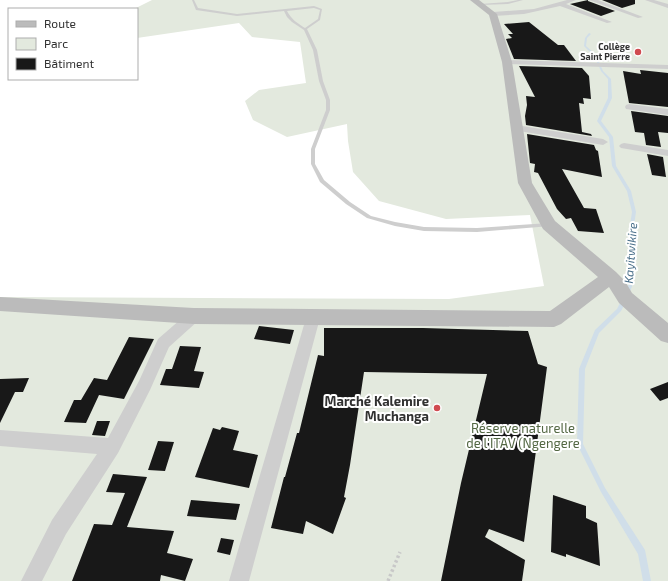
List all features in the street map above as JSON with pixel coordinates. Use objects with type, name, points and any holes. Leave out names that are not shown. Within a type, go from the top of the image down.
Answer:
[{"type":"street","points":[[477,2],[494,14],[516,14],[533,12],[573,0]]},
{"type":"street","points":[[592,0],[640,17]]},
{"type":"street","points":[[648,0],[668,6]]},
{"type":"street","points":[[561,4],[609,22]]},
{"type":"street","points":[[494,14],[507,62],[524,184],[549,225],[618,287],[668,335]]},
{"type":"street","points":[[507,62],[668,67]]},
{"type":"street","points":[[629,107],[668,112]]},
{"type":"street","points":[[516,128],[603,142]]},
{"type":"street","points":[[624,146],[668,153]]},
{"type":"street","points":[[0,304],[28,304],[194,316],[554,319],[618,287]]},
{"type":"street","points":[[31,581],[59,527],[112,448],[145,385],[163,343],[194,316]]},
{"type":"street","points":[[239,581],[313,318]]},
{"type":"street","points":[[0,438],[112,448]]},
{"type":"lane","points":[[193,0],[197,9],[237,15],[314,7],[320,10],[318,19],[305,29]]},
{"type":"lane","points":[[477,2],[508,3],[522,0]]},
{"type":"lane","points":[[285,10],[290,20],[305,29],[315,50],[321,81],[328,100],[328,110],[313,148],[313,164],[322,181],[348,203],[369,217],[395,224],[424,229],[477,230],[549,225]]},
{"type":"path","points":[[388,581],[400,552]]},
{"type":"green space","name":"Réserve naturelle de l'ITAV (Ngengere","points":[[152,0],[668,0],[668,581],[0,581],[0,297],[449,299],[544,286],[530,215],[446,219],[379,201],[353,172],[347,124],[287,137],[253,120],[245,101],[259,90],[306,83],[300,42],[252,37],[239,23],[138,38],[138,8],[136,8]]},
{"type":"building","points":[[588,0],[615,11],[601,16],[570,4]]},
{"type":"building","points":[[602,0],[635,0],[635,4],[622,8]]},
{"type":"building","points":[[529,22],[558,45],[564,45],[576,61],[514,59],[506,39],[512,38],[508,34],[513,34],[504,24]]},
{"type":"building","points":[[519,66],[582,68],[589,76],[591,99],[583,98],[584,104],[579,103],[582,132],[591,134],[592,136],[526,125],[526,96],[535,97]]},
{"type":"building","points":[[640,70],[668,73],[668,107],[629,103],[623,71],[641,74]]},
{"type":"building","points":[[631,111],[668,116],[668,133],[658,132],[661,147],[646,145],[644,133],[635,132]]},
{"type":"building","points":[[527,134],[594,145],[598,151],[602,177],[562,169],[584,208],[596,209],[604,233],[578,231],[571,218],[566,219],[557,209],[538,173],[534,172],[535,164],[530,163]]},
{"type":"building","points":[[647,154],[663,157],[666,177],[652,175]]},
{"type":"building","points":[[259,326],[294,330],[290,344],[254,339]]},
{"type":"building","points":[[324,328],[423,328],[528,331],[538,364],[547,367],[524,542],[489,529],[485,537],[525,560],[522,581],[441,581],[461,483],[487,374],[364,372],[344,497],[346,498],[333,534],[306,521],[303,534],[271,528],[284,477],[297,433],[299,433],[318,355],[324,356]]},
{"type":"building","points":[[129,337],[154,339],[124,399],[99,395],[86,423],[64,422],[74,400],[81,400],[94,378],[107,380]]},
{"type":"building","points":[[180,346],[201,347],[194,371],[204,372],[199,388],[160,385],[166,369],[172,369]]},
{"type":"building","points":[[29,378],[23,392],[15,392],[0,423],[0,379]]},
{"type":"building","points":[[668,382],[668,398],[660,401],[650,389]]},
{"type":"building","points":[[97,421],[110,421],[105,436],[92,435]]},
{"type":"building","points":[[222,427],[239,431],[233,450],[258,455],[249,488],[195,477],[213,428],[220,430]]},
{"type":"building","points":[[158,441],[174,442],[165,471],[148,470]]},
{"type":"building","points":[[113,474],[147,477],[127,527],[174,531],[167,553],[193,559],[185,581],[161,575],[160,581],[72,581],[94,524],[112,525],[125,493],[106,492]]},
{"type":"building","points":[[553,495],[586,506],[586,518],[597,523],[600,566],[566,554],[566,557],[551,552]]},
{"type":"building","points":[[191,500],[240,504],[236,520],[187,516]]},
{"type":"building","points":[[221,538],[234,540],[230,555],[217,552]]},
{"type":"waterway","name":"Kayitwikire","points":[[590,34],[586,38],[585,46],[595,56],[602,71],[609,79],[610,98],[599,121],[611,137],[614,166],[629,191],[634,212],[630,238],[631,284],[627,293]]},
{"type":"waterway","name":"Kayitwikire","points":[[624,300],[619,310],[597,332],[582,369],[580,444],[603,490],[642,553],[647,581]]},
{"type":"place","name":"Collège Saint Pierre","points":[[638,52]]},
{"type":"place","name":"Marché Kalemire Muchanga","points":[[437,408]]}]
